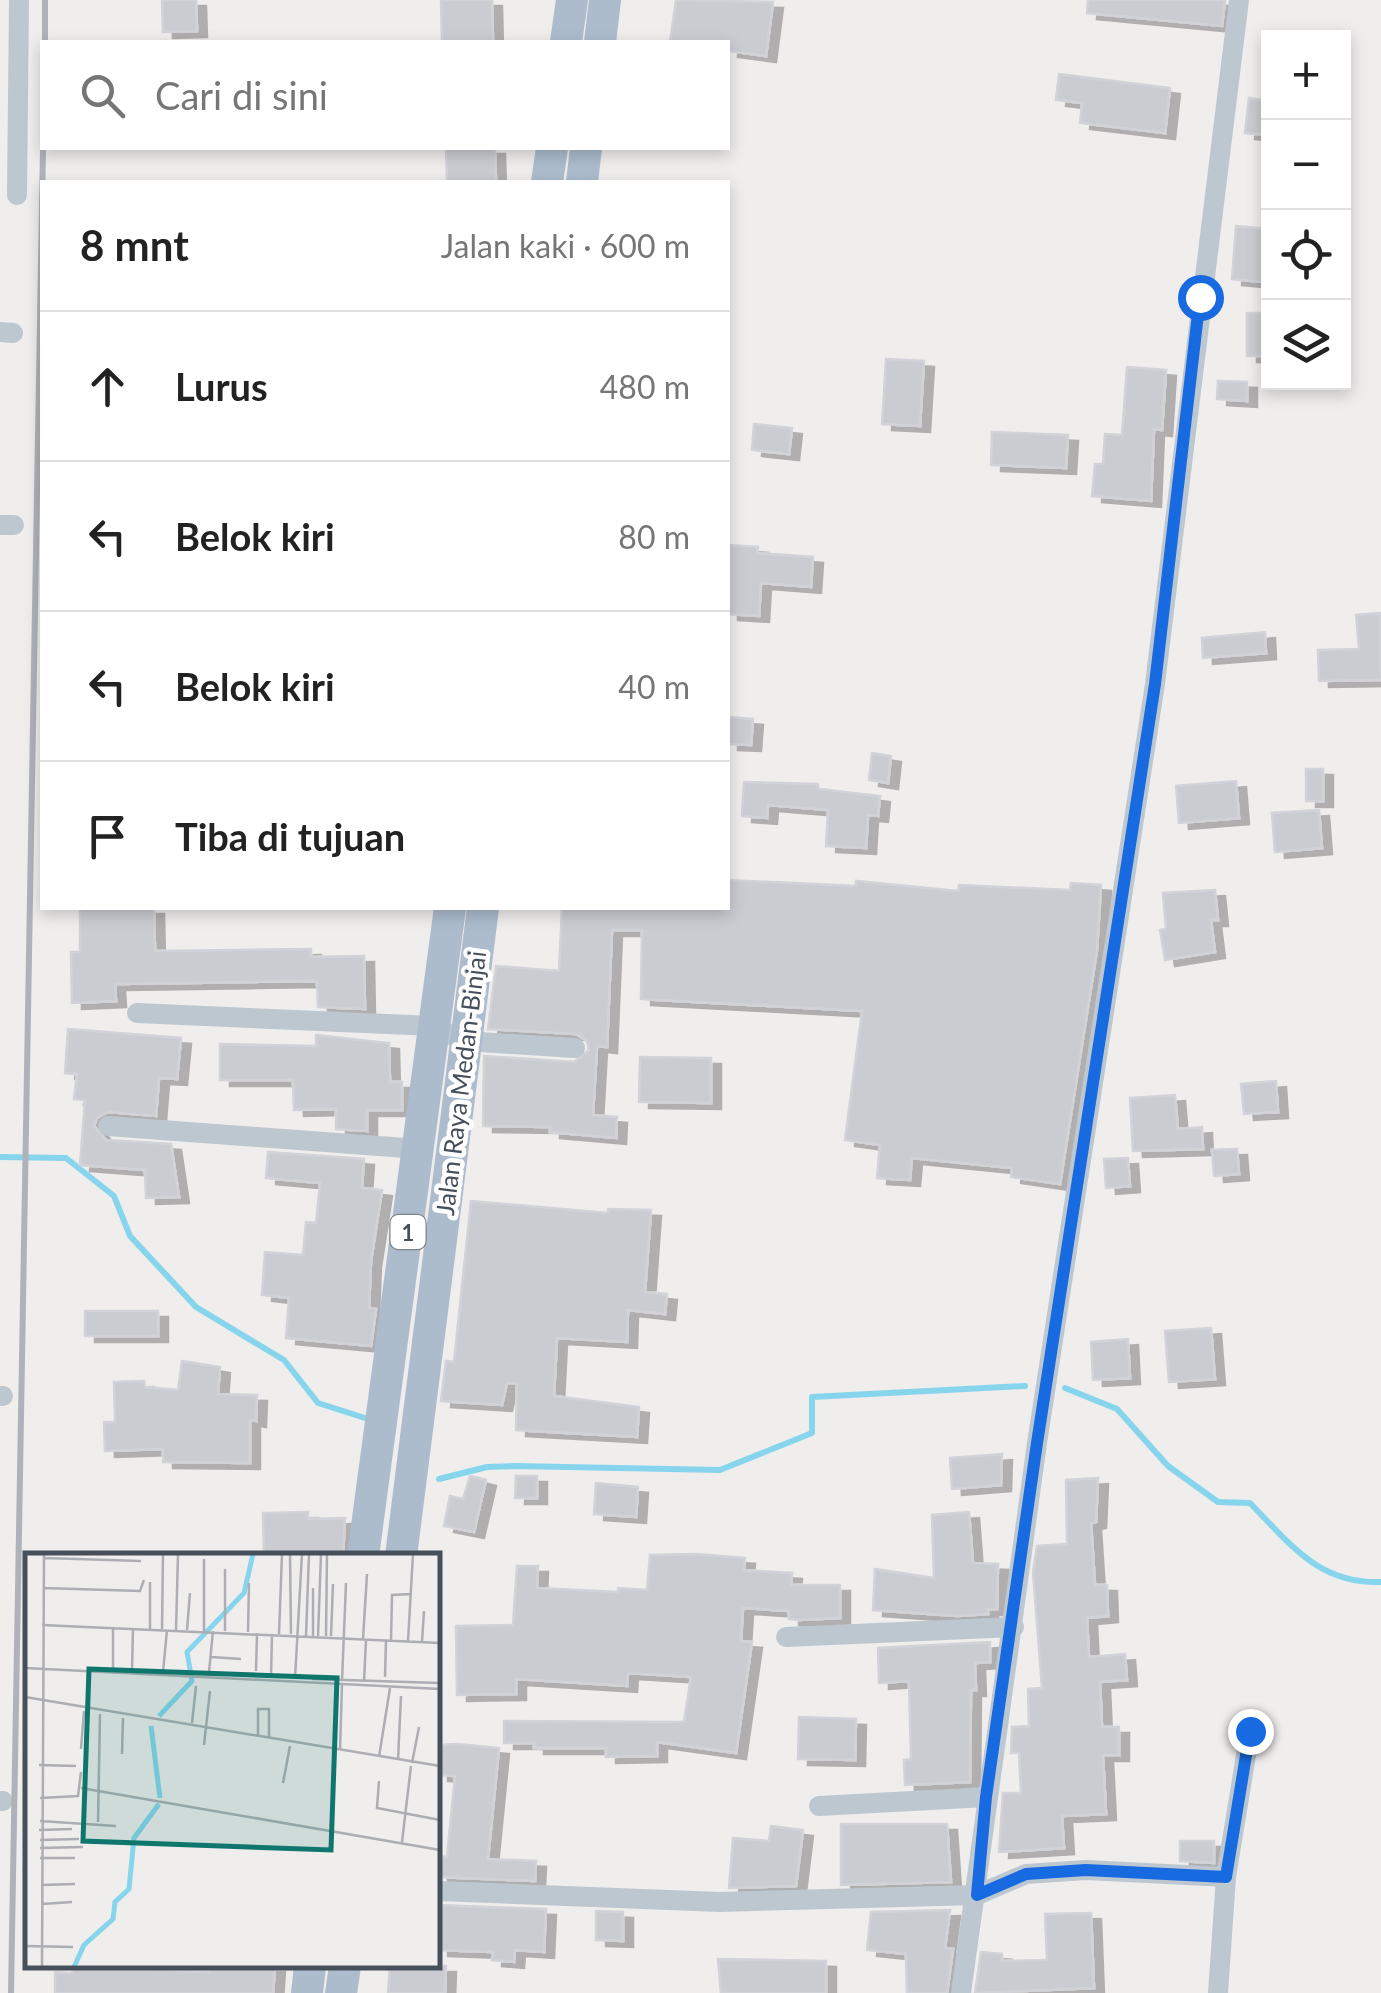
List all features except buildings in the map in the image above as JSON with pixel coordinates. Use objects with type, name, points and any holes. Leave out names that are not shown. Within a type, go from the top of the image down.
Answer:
[{"type":"main road","points":[[566,40],[572,0]]},
{"type":"main road","points":[[600,40],[605,0]]},
{"type":"main road","points":[[547,180],[552,150]]},
{"type":"main road","points":[[582,180],[586,150]]},
{"type":"main road","name":"Jalan Raya Medan-Binjai","points":[[363,1553],[450,910]]},
{"type":"main road","name":"Jalan Raya Medan-Binjai","points":[[401,1553],[483,910]]},
{"type":"main road","points":[[307,1993],[310,1968]]},
{"type":"main road","points":[[342,1993],[345,1968]]},
{"type":"street","points":[[17,195],[20,0]]},
{"type":"street","points":[[961,1993],[1037,1443],[1155,684],[1238,0]]},
{"type":"street","points":[[137,1013],[433,1026],[464,1041],[575,1048]]},
{"type":"street","points":[[108,1126],[419,1149]]},
{"type":"street","points":[[786,1638],[1014,1627]]},
{"type":"street","points":[[1218,1993],[1226,1877],[1250,1731]]},
{"type":"street","points":[[819,1806],[986,1797]]},
{"type":"street","points":[[440,1890],[720,1902],[977,1895],[1026,1874],[1086,1870],[1226,1877]]},
{"type":"waterway","points":[[0,1157],[66,1158],[114,1196],[130,1236],[196,1307],[284,1360],[318,1403],[365,1418]]},
{"type":"waterway","points":[[439,1479],[487,1467],[514,1466],[720,1470],[812,1433],[812,1397],[1025,1386]]},
{"type":"waterway","points":[[1065,1388],[1117,1409],[1168,1466],[1218,1502],[1250,1503],[1293,1547],[1323,1569],[1359,1581],[1381,1582]]},
{"type":"railway","points":[[45,0],[45,40]]},
{"type":"railway","points":[[42,180],[43,150]]},
{"type":"railway","points":[[11,1993],[40,321]]},
{"type":"route","points":[[1200,297],[1155,684],[1037,1443],[1014,1627],[986,1797],[977,1895],[1026,1874],[1086,1870],[1226,1877],[1250,1731]]}]
